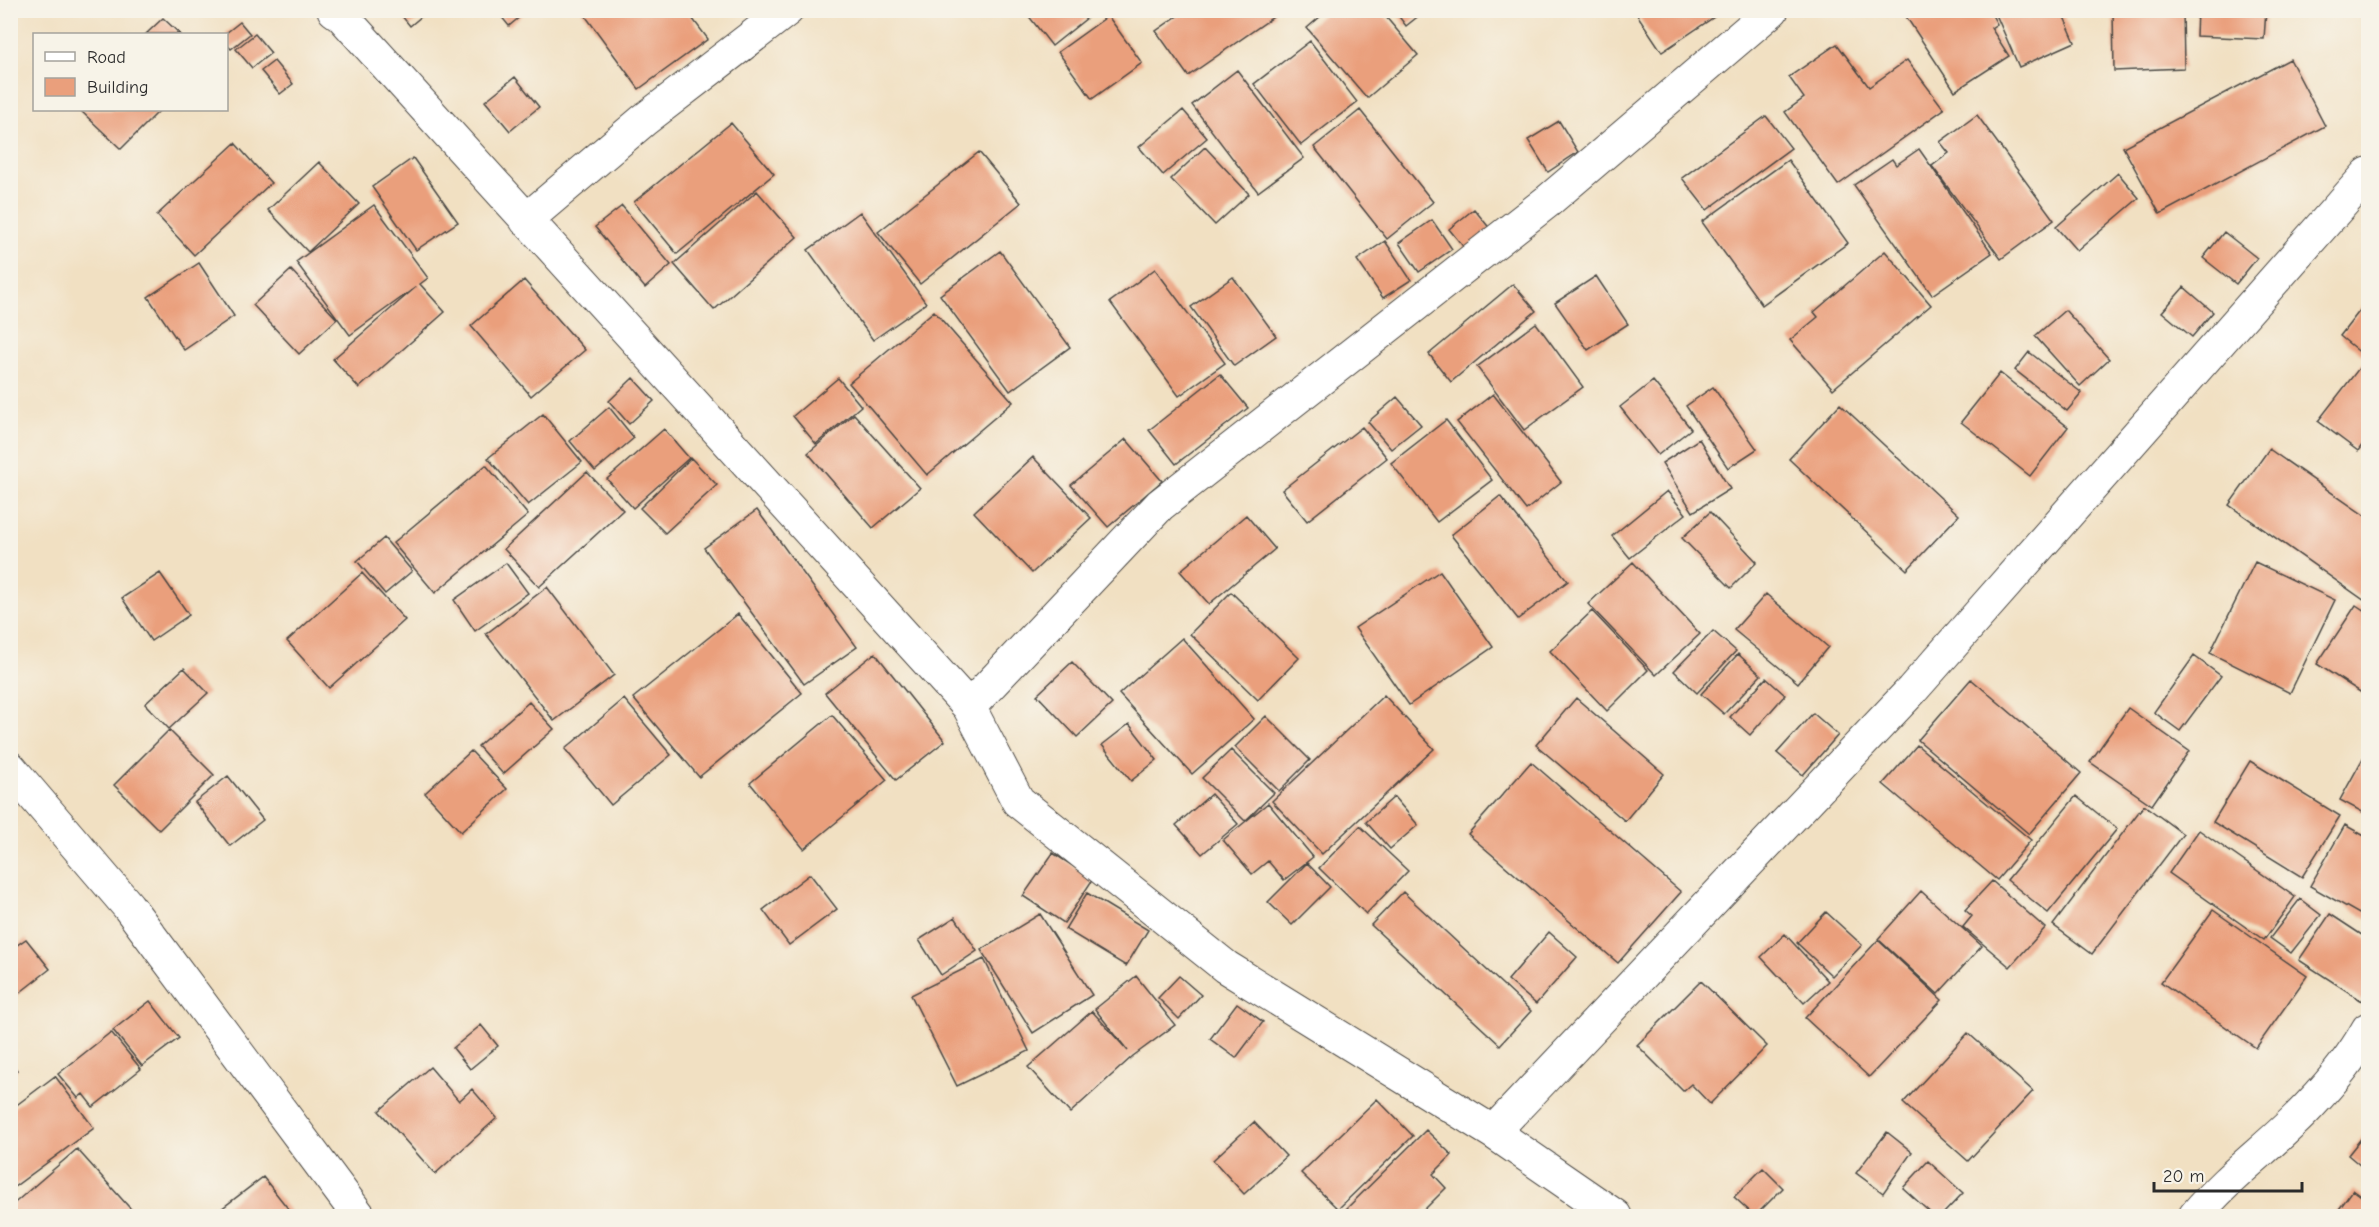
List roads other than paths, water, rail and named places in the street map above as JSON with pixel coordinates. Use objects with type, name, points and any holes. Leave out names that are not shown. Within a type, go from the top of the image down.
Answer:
[{"type":"street","points":[[334,10],[341,15],[969,707],[1018,801],[1226,967],[1493,1132],[1615,1216]]},
{"type":"street","points":[[526,220],[644,120],[787,10]]},
{"type":"street","points":[[969,707],[1160,505],[1548,201],[1772,10]]},
{"type":"street","points":[[1493,1132],[1912,690],[2368,174]]},
{"type":"street","points":[[10,768],[128,906],[359,1216]]},
{"type":"street","points":[[2195,1216],[2216,1190],[2310,1105],[2365,1042]]}]
